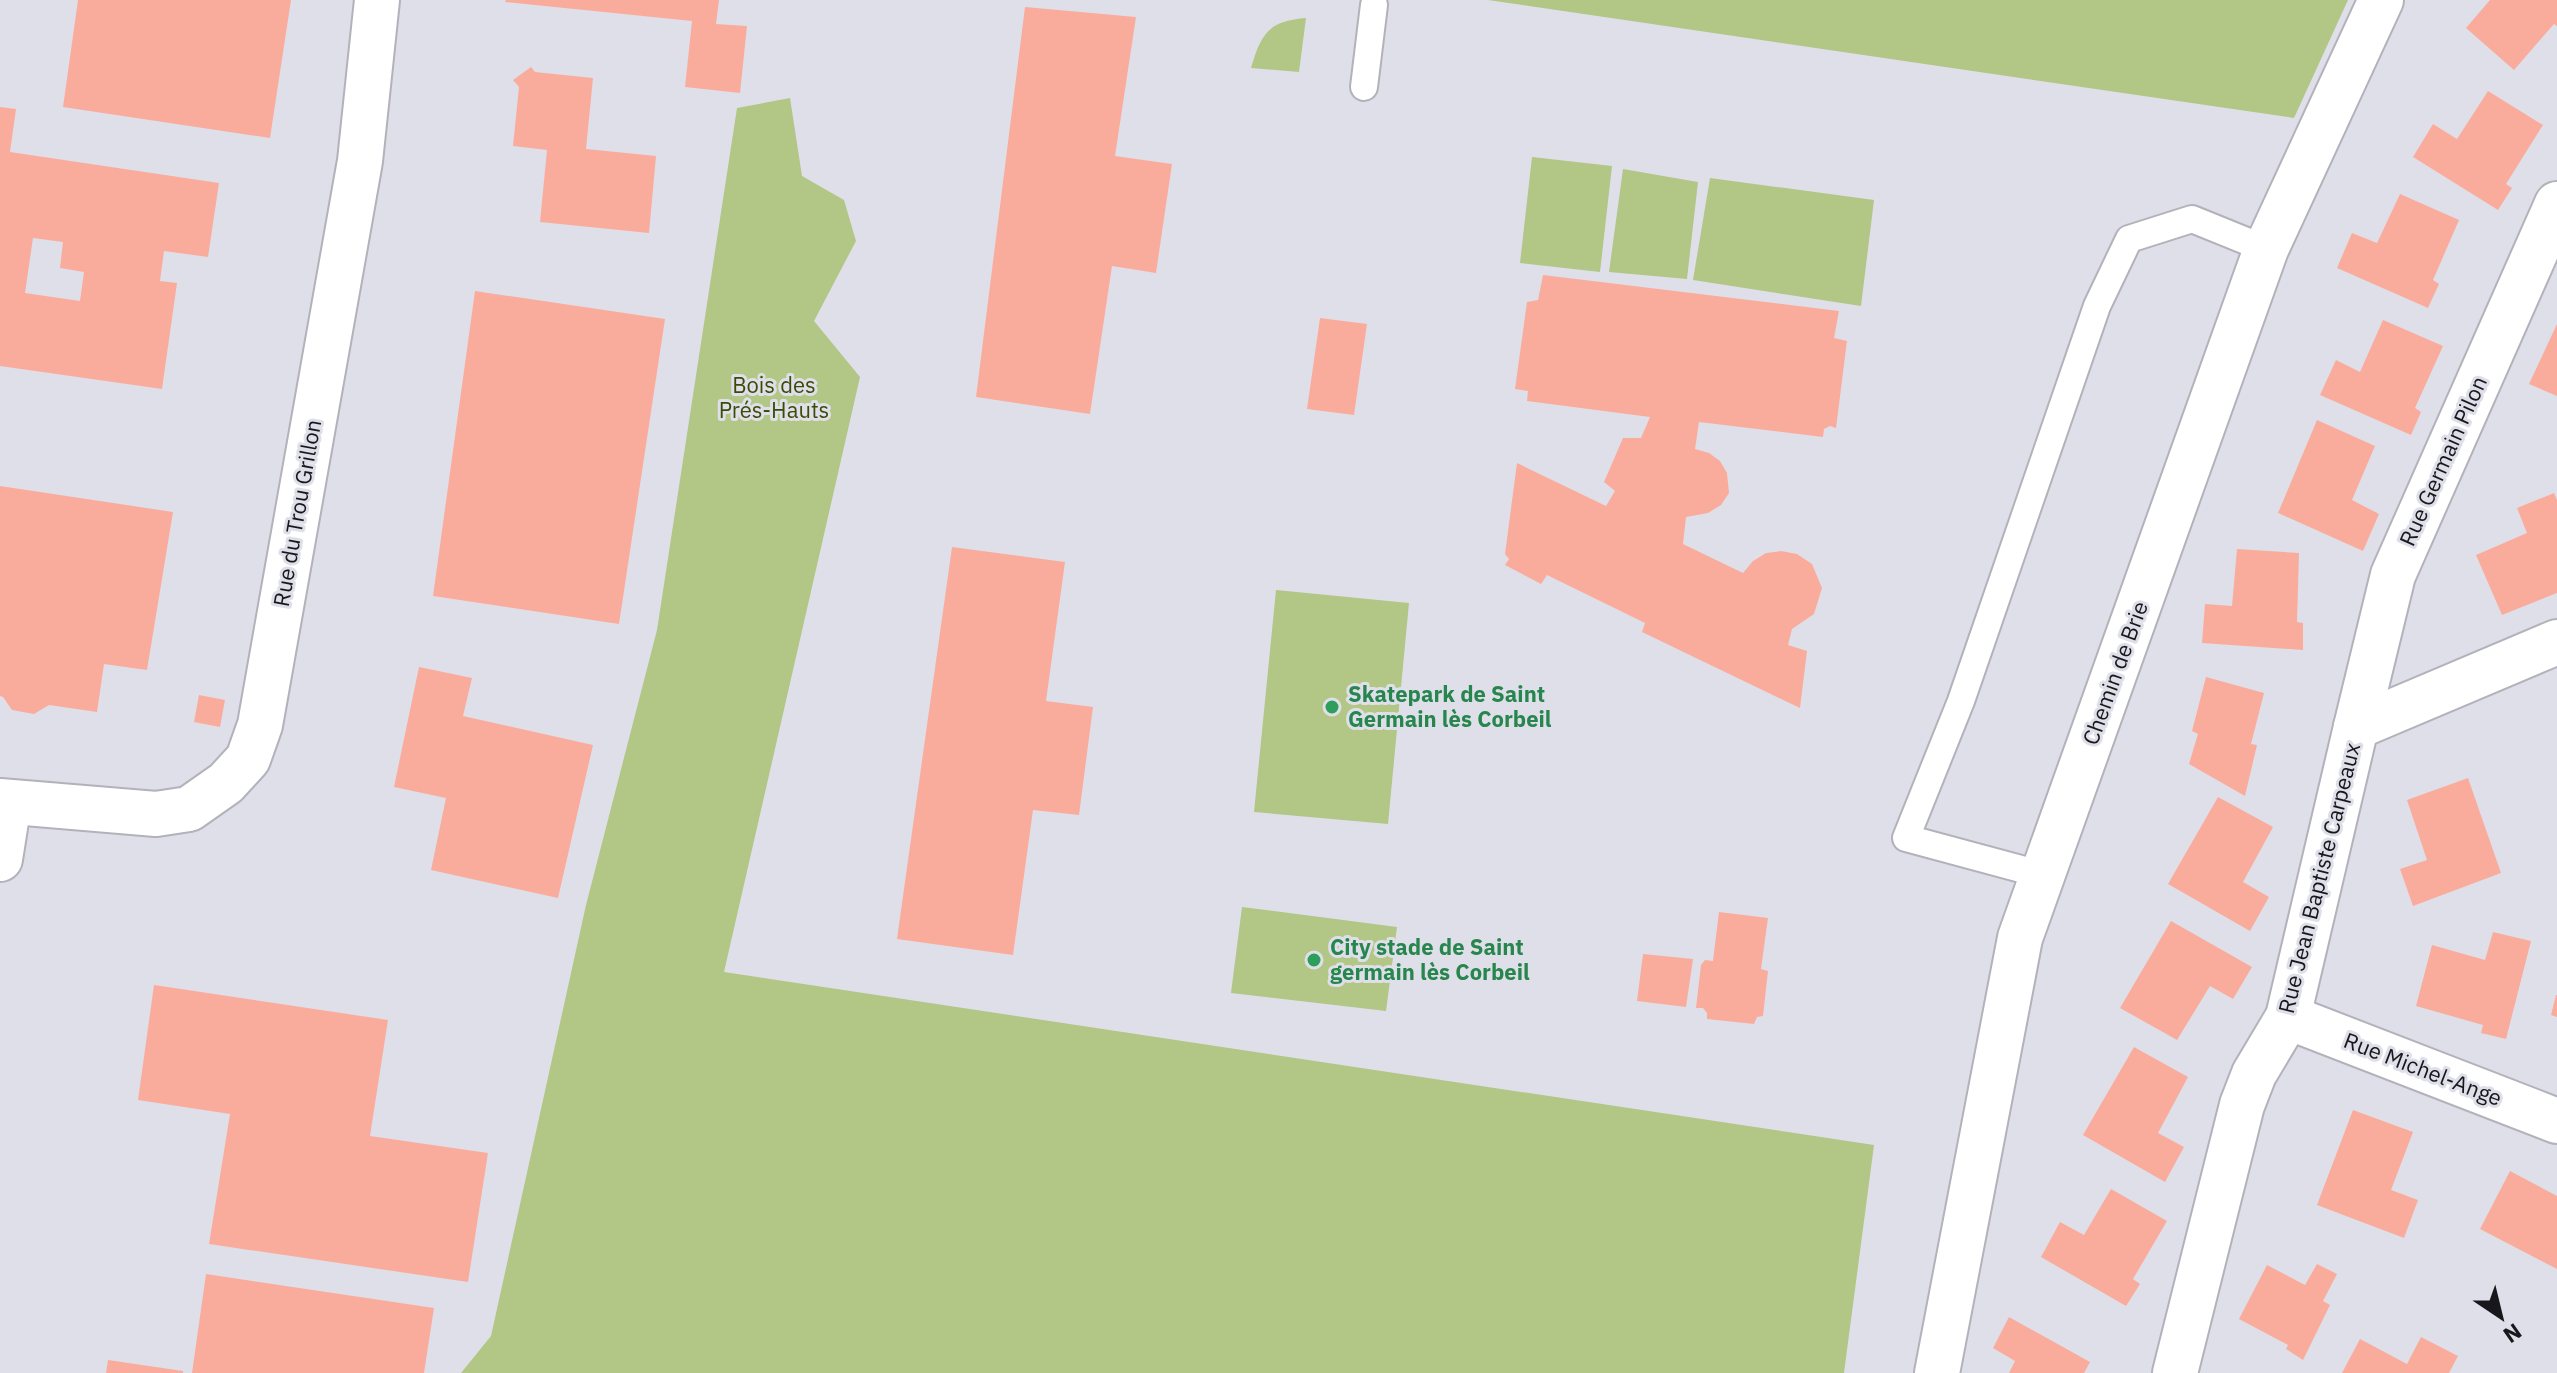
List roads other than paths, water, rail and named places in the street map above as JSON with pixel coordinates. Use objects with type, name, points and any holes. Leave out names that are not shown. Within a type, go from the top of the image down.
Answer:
[{"type":"street","name":"Rue du Trou Grillon","points":[[4,802],[156,814],[189,809],[226,783],[248,759],[260,725],[360,161],[377,0]]},
{"type":"street","name":"Chemin de Brie","points":[[1937,1373],[2020,938],[2266,249],[2381,0]]},
{"type":"street","name":"Rue Germain Pilon","points":[[2356,727],[2393,575],[2557,204]]},
{"type":"street","name":"Rue Jean Baptiste Carpeaux","points":[[2175,1373],[2242,1105],[2254,1074],[2288,1017],[2356,727],[2557,642]]},
{"type":"street","points":[[0,859],[4,802]]},
{"type":"street","name":"Rue Michel-Ange","points":[[2288,1017],[2557,1121]]},
{"type":"lane","points":[[1364,87],[1374,5]]},
{"type":"lane","points":[[2043,875],[1906,838],[1961,701],[2097,306],[2129,239],[2192,219],[2266,249]]},
{"type":"place","name":"Skatepark de Saint Germain lès Corbeil","points":[[1332,707]]},
{"type":"place","name":"City stade de Saint germain lès Corbeil","points":[[1314,960]]},
{"type":"park label","name":"Bois des Prés-Hauts","points":[[774,398]]}]
